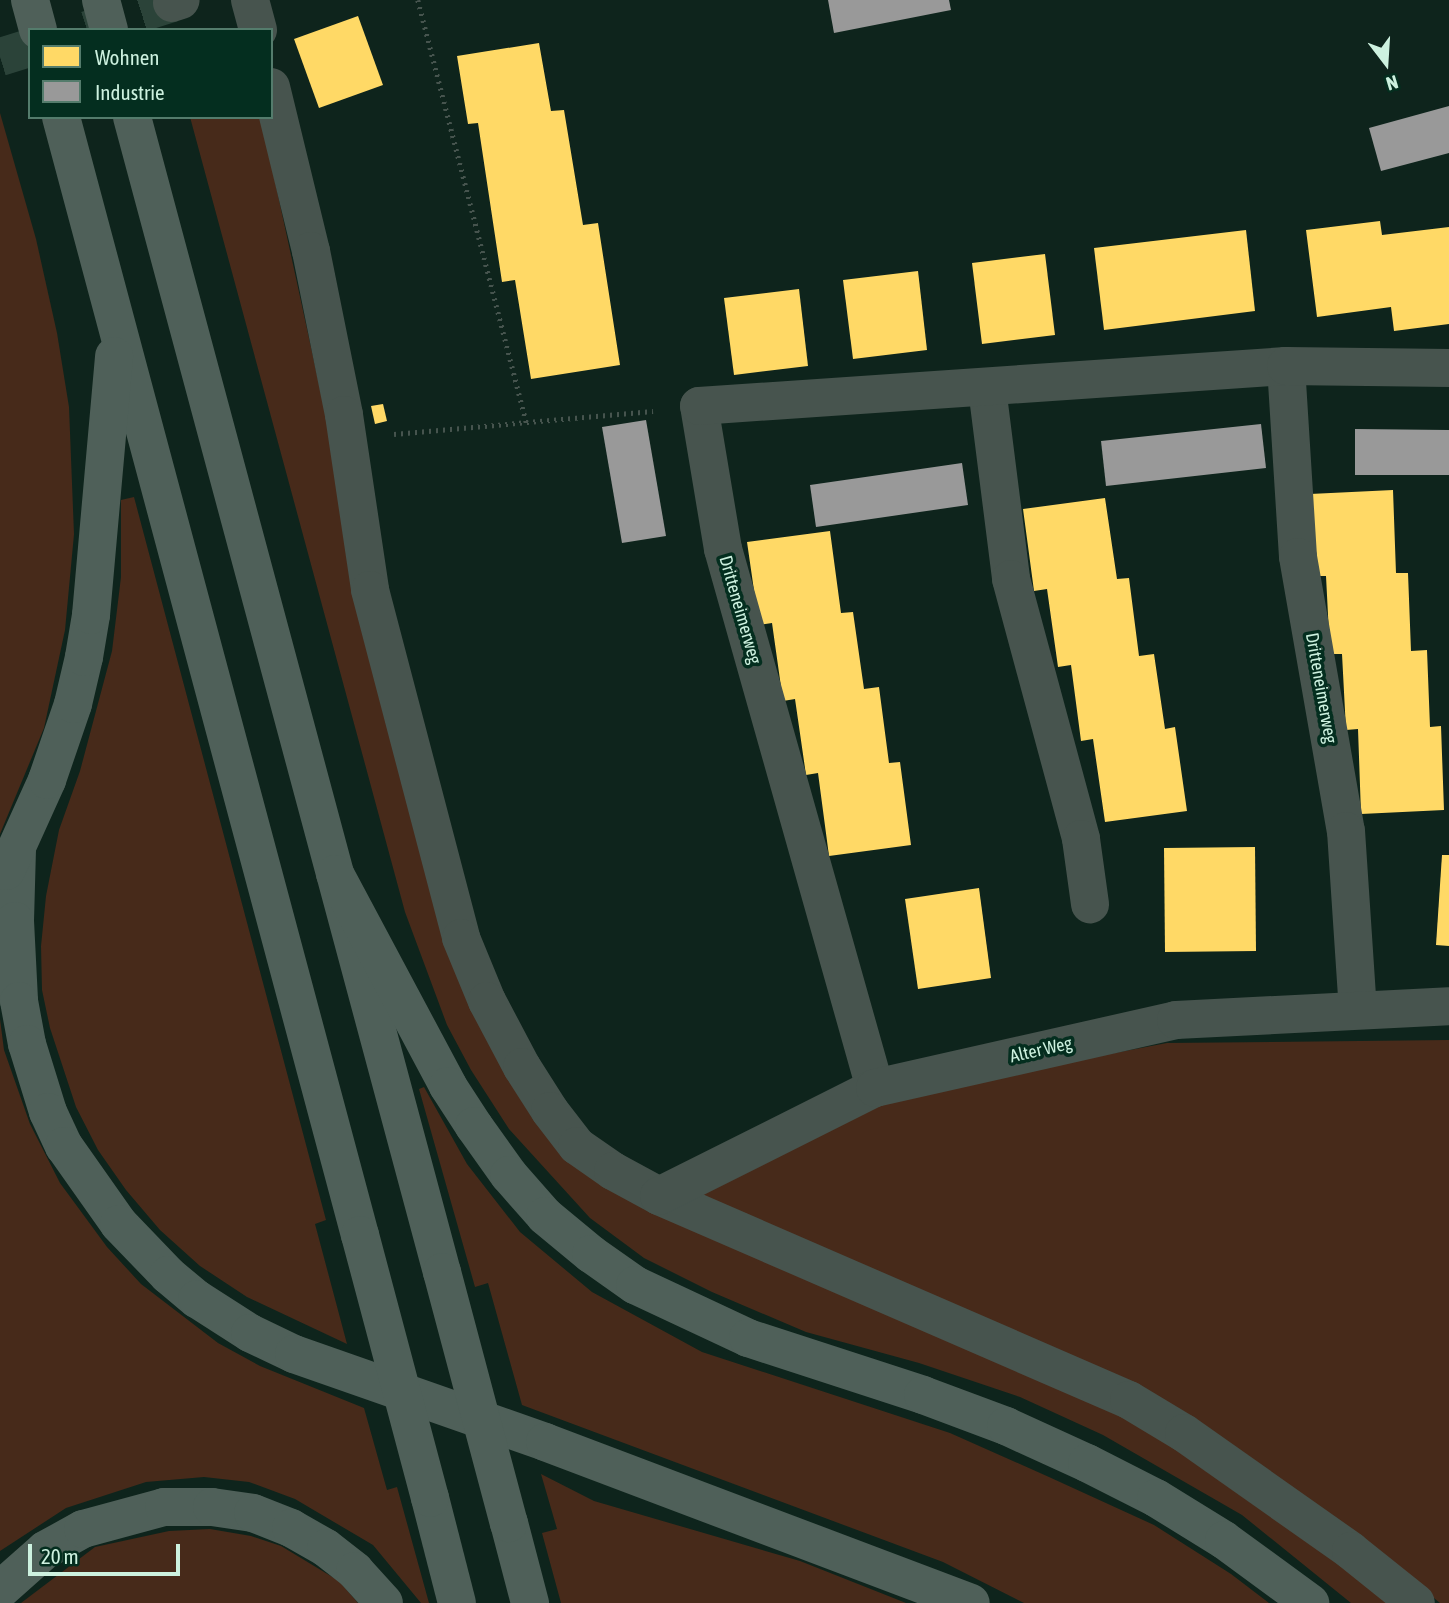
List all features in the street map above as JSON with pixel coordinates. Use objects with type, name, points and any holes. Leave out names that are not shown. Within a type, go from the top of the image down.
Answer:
[{"type":"highway","points":[[30,0],[37,28]]},
{"type":"highway","points":[[101,0],[108,28]]},
{"type":"highway","points":[[62,119],[457,1603]]},
{"type":"highway","points":[[133,119],[530,1603]]},
{"type":"highway","points":[[0,882],[37,808],[60,746],[84,657],[91,615],[117,330]]},
{"type":"highway","points":[[17,849],[15,920],[19,1001],[27,1045],[48,1112],[71,1156],[119,1224],[168,1275],[197,1298],[250,1333],[294,1354],[545,1442],[971,1603]]},
{"type":"highway","points":[[335,874],[449,1086],[474,1126],[545,1216],[591,1254],[635,1285],[748,1338],[923,1395],[1006,1426],[1087,1464],[1156,1498],[1224,1540],[1310,1603]]},
{"type":"highway","points":[[0,1590],[45,1550],[83,1529],[163,1507],[212,1507],[253,1513],[291,1528],[326,1548],[355,1571],[384,1603]]},
{"type":"street","points":[[250,0],[257,28]]},
{"type":"street","points":[[273,95],[311,251],[347,438],[370,590],[461,937],[486,1001],[550,1111],[578,1146],[613,1171],[659,1196],[1129,1400],[1184,1433],[1351,1551],[1416,1603]]},
{"type":"street","points":[[699,406],[1286,366],[1449,368]]},
{"type":"street","name":"Dritteneimerweg","points":[[1286,366],[1298,557],[1346,831],[1358,1010]]},
{"type":"street","points":[[987,388],[1012,579],[1082,839],[1090,904]]},
{"type":"street","name":"Dritteneimerweg","points":[[699,406],[723,549],[875,1088]]},
{"type":"street","name":"Alter Weg","points":[[659,1196],[875,1088],[1176,1020],[1449,1006]]},
{"type":"path","points":[[418,0],[527,423]]},
{"type":"path","points":[[347,438],[699,406]]},
{"type":"shaded area","points":[[0,113],[36,239],[57,333],[69,407],[74,534],[65,630],[44,728],[0,834]]},
{"type":"shaded area","points":[[191,119],[261,119],[337,467],[356,608],[545,1128],[1129,1414],[1255,1497],[1390,1603],[1351,1603],[1242,1515],[1103,1435],[1020,1397],[919,1363],[806,1332],[712,1292],[644,1258],[590,1218],[509,1129],[471,1070],[447,1025],[405,912]]},
{"type":"shaded area","points":[[134,497],[326,1220],[315,1224],[347,1344],[247,1297],[200,1266],[160,1230],[126,1190],[98,1150],[76,1107],[50,1028],[42,990],[41,946],[46,896],[59,830],[80,771],[112,651],[121,577],[121,500]]},
{"type":"shaded area","points":[[0,1019],[4,1050],[30,1124],[60,1183],[107,1247],[141,1284],[218,1343],[260,1366],[364,1408],[387,1490],[397,1487],[429,1603],[421,1603],[373,1545],[295,1499],[249,1482],[204,1477],[146,1482],[66,1508],[0,1551]]},
{"type":"shaded area","points":[[1449,1040],[1449,1603],[1440,1603],[1379,1553],[1195,1419],[696,1195],[898,1094],[1167,1043]]},
{"type":"shaded area","points":[[424,1087],[467,1164],[520,1232],[592,1292],[702,1352],[950,1433],[1154,1525],[1231,1574],[1269,1603],[1024,1603],[943,1562],[522,1405],[488,1283],[475,1287],[419,1089]]},
{"type":"shaded area","points":[[541,1474],[594,1501],[800,1561],[906,1603],[561,1603],[542,1533],[557,1529]]},
{"type":"shaded area","points":[[210,1529],[251,1536],[281,1546],[339,1581],[358,1603],[21,1603],[95,1547],[169,1531]]},
{"type":"building: Wohnen","points":[[358,16],[383,85],[319,108],[294,39]]},
{"type":"building: Wohnen","points":[[539,43],[551,111],[564,110],[583,225],[598,223],[620,365],[531,379],[515,280],[502,282],[478,123],[468,124],[457,56]]},
{"type":"building: Wohnen","points":[[1380,221],[1382,235],[1449,227],[1449,324],[1394,331],[1391,307],[1317,317],[1306,230]]},
{"type":"building: Wohnen","points":[[1246,230],[1255,311],[1104,330],[1094,248]]},
{"type":"building: Wohnen","points":[[1045,254],[1055,335],[982,344],[972,263]]},
{"type":"building: Wohnen","points":[[918,271],[927,350],[853,359],[843,280]]},
{"type":"building: Wohnen","points":[[799,289],[808,366],[734,375],[724,298]]},
{"type":"building: Wohnen","points":[[383,404],[387,421],[375,424],[371,406]]},
{"type":"building: Wohnen","points":[[1393,490],[1396,573],[1408,573],[1411,651],[1427,650],[1430,727],[1441,726],[1444,810],[1361,814],[1358,729],[1346,730],[1342,654],[1330,654],[1326,576],[1313,576],[1310,494]]},
{"type":"building: Wohnen","points":[[1105,498],[1117,579],[1129,578],[1139,656],[1154,654],[1165,729],[1175,727],[1187,811],[1105,822],[1093,739],[1081,741],[1071,665],[1058,667],[1047,589],[1034,591],[1023,509]]},
{"type":"building: Wohnen","points":[[830,531],[841,613],[853,612],[864,689],[879,687],[889,763],[900,762],[911,845],[829,856],[818,773],[806,775],[795,699],[783,701],[772,623],[759,625],[747,542]]},
{"type":"building: Wohnen","points":[[1255,847],[1256,951],[1165,952],[1164,848]]},
{"type":"building: Wohnen","points":[[1442,855],[1449,855],[1449,946],[1436,945]]},
{"type":"building: Wohnen","points":[[979,888],[991,978],[918,989],[905,899]]},
{"type":"building: Industrie","points":[[828,0],[949,0],[951,10],[834,33]]},
{"type":"building: Industrie","points":[[1449,106],[1449,153],[1381,171],[1369,128]]},
{"type":"building: Industrie","points":[[646,420],[666,536],[622,543],[602,427]]},
{"type":"building: Industrie","points":[[1261,424],[1266,468],[1106,486],[1101,441]]},
{"type":"building: Industrie","points":[[1355,429],[1449,430],[1449,475],[1355,475]]},
{"type":"building: Industrie","points":[[962,463],[968,505],[816,527],[810,485]]},
{"type":"tunnel","points":[[93,28],[172,3]]},
{"type":"tunnel","points":[[0,57],[28,49]]}]
